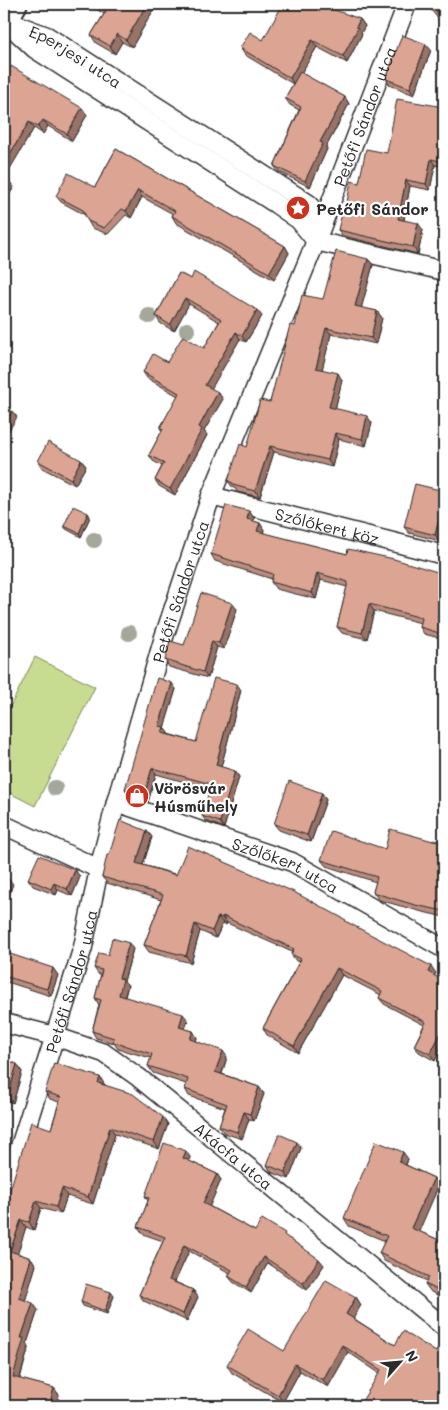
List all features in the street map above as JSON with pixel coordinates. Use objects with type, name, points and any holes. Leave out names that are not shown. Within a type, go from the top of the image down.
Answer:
[{"type":"street","name":"Petőfi Sándor utca","points":[[4,1196],[83,947],[99,869],[116,802],[164,637],[211,496],[316,241],[407,4]]},
{"type":"street","name":"Eperjesi utca","points":[[8,15],[47,36],[309,204],[316,221],[316,241]]},
{"type":"street","points":[[316,241],[444,271]]},
{"type":"street","name":"Szőlőkert köz","points":[[211,496],[444,555]]},
{"type":"street","name":"Szőlőkert utca","points":[[116,802],[292,862],[444,949]]},
{"type":"street","points":[[4,825],[99,869]]},
{"type":"street","name":"Akácfa utca","points":[[4,1023],[54,1036],[104,1053],[138,1077],[444,1327]]},
{"type":"green space","points":[[35,657],[95,687],[35,806],[4,790],[4,719]]},
{"type":"building","points":[[95,4],[147,4],[126,40],[117,34],[110,46],[91,35],[106,11]]},
{"type":"building","points":[[283,4],[318,4],[360,19],[356,27],[358,28],[343,56],[312,40],[290,78],[240,48],[250,32],[263,40]]},
{"type":"building","points":[[433,4],[444,4],[444,13],[431,10]]},
{"type":"building","points":[[402,35],[426,44],[410,88],[386,79]]},
{"type":"building","points":[[11,66],[82,108],[67,134],[43,120],[38,127],[29,122],[4,164],[4,77]]},
{"type":"building","points":[[300,72],[345,97],[320,142],[323,143],[305,181],[274,166],[301,107],[285,98]]},
{"type":"building","points":[[397,99],[444,107],[444,162],[431,159],[426,184],[406,180],[398,219],[418,223],[413,247],[338,230],[342,213],[345,213],[351,181],[359,183],[366,149],[387,153]]},
{"type":"building","points":[[116,149],[285,246],[269,273],[172,216],[175,211],[138,190],[126,211],[122,209],[104,228],[88,221],[83,210],[56,196],[68,173],[95,187]]},
{"type":"building","points":[[4,177],[9,181],[4,189]]},
{"type":"building","points":[[336,251],[368,259],[355,306],[377,311],[371,338],[326,328],[316,368],[338,373],[329,407],[367,416],[362,439],[335,433],[328,460],[270,446],[255,491],[233,485],[233,483],[228,481],[240,444],[247,447],[260,400],[270,402],[290,325],[295,326],[302,295],[323,299]]},
{"type":"building","points":[[194,272],[257,310],[242,336],[236,332],[205,385],[218,392],[199,427],[202,429],[170,489],[155,480],[164,463],[149,455],[163,429],[160,428],[179,393],[143,372],[153,354],[167,362],[183,336],[204,348],[221,319],[185,298],[170,325],[156,316],[179,273],[191,279]]},
{"type":"building","points":[[4,406],[12,411],[4,425]]},
{"type":"building","points":[[48,442],[81,460],[71,479],[38,461]]},
{"type":"building","points":[[415,484],[444,491],[444,499],[435,535],[404,527]]},
{"type":"building","points":[[226,505],[249,511],[247,519],[260,523],[257,531],[347,554],[348,549],[394,559],[444,574],[444,612],[439,633],[420,627],[422,618],[369,604],[362,633],[337,627],[348,582],[317,573],[312,593],[271,582],[273,574],[211,554]]},
{"type":"building","points":[[73,506],[88,513],[79,533],[64,526]]},
{"type":"building","points":[[201,593],[232,603],[219,643],[212,641],[203,672],[165,660],[170,641],[184,645]]},
{"type":"building","points":[[157,678],[172,683],[159,726],[164,727],[162,733],[196,742],[214,678],[237,684],[216,765],[235,771],[220,822],[202,816],[211,784],[152,768],[144,796],[125,789]]},
{"type":"building","points":[[289,781],[322,793],[307,835],[274,824]]},
{"type":"building","points":[[120,820],[147,831],[136,863],[176,875],[188,846],[294,892],[431,966],[428,972],[444,981],[444,1027],[430,1054],[414,1046],[426,1022],[379,998],[382,991],[337,968],[294,1046],[263,1028],[301,959],[291,954],[294,949],[223,916],[222,918],[218,917],[212,931],[195,924],[186,956],[144,945],[163,895],[102,877],[107,855],[109,855]]},
{"type":"building","points":[[390,829],[433,841],[444,842],[444,911],[415,905],[375,893],[373,892],[377,877],[321,860],[331,831],[385,849]]},
{"type":"building","points":[[39,855],[75,870],[67,889],[54,883],[51,889],[28,879]]},
{"type":"building","points":[[4,876],[8,878],[4,890]]},
{"type":"building","points":[[112,938],[129,943],[119,978],[123,979],[119,995],[183,1014],[179,1027],[193,1031],[190,1039],[223,1051],[215,1072],[259,1087],[250,1114],[244,1112],[237,1132],[219,1126],[227,1104],[185,1089],[188,1079],[148,1066],[152,1054],[113,1042],[114,1038],[92,1031],[101,1000],[95,998],[102,970],[94,968],[99,953],[108,955]]},
{"type":"building","points":[[4,952],[53,968],[47,989],[4,976]]},
{"type":"building","points":[[4,1060],[17,1064],[8,1096],[4,1095]]},
{"type":"building","points":[[54,1063],[100,1077],[98,1083],[133,1094],[163,1117],[154,1142],[110,1127],[88,1197],[62,1188],[56,1207],[36,1201],[29,1222],[21,1220],[10,1251],[31,1258],[19,1298],[33,1303],[21,1338],[24,1338],[13,1377],[54,1388],[49,1406],[4,1406],[4,1199],[9,1193],[31,1122],[51,1129],[61,1097],[45,1092]]},
{"type":"building","points":[[279,1134],[297,1142],[285,1172],[267,1165]]},
{"type":"building","points":[[376,1141],[403,1152],[399,1162],[434,1178],[411,1228],[444,1242],[444,1293],[425,1284],[429,1277],[379,1253],[387,1236],[344,1218]]},
{"type":"building","points":[[164,1143],[186,1151],[183,1158],[217,1174],[203,1203],[255,1231],[262,1219],[285,1233],[284,1235],[319,1259],[303,1283],[264,1257],[246,1287],[228,1276],[232,1270],[184,1245],[169,1280],[193,1290],[183,1314],[139,1295],[165,1237],[138,1227],[149,1198],[145,1196]]},
{"type":"building","points":[[326,1280],[356,1297],[346,1314],[395,1345],[403,1331],[436,1352],[438,1348],[444,1351],[444,1406],[359,1406],[381,1370],[342,1345],[323,1380],[295,1364],[278,1395],[227,1365],[248,1329],[284,1351]]},
{"type":"building","points":[[86,1284],[111,1292],[105,1311],[81,1302]]},
{"type":"place","name":"Petőfi Sándor","points":[[298,208]]},
{"type":"place","name":"Vörösvár Húsműhely","points":[[137,796]]}]
